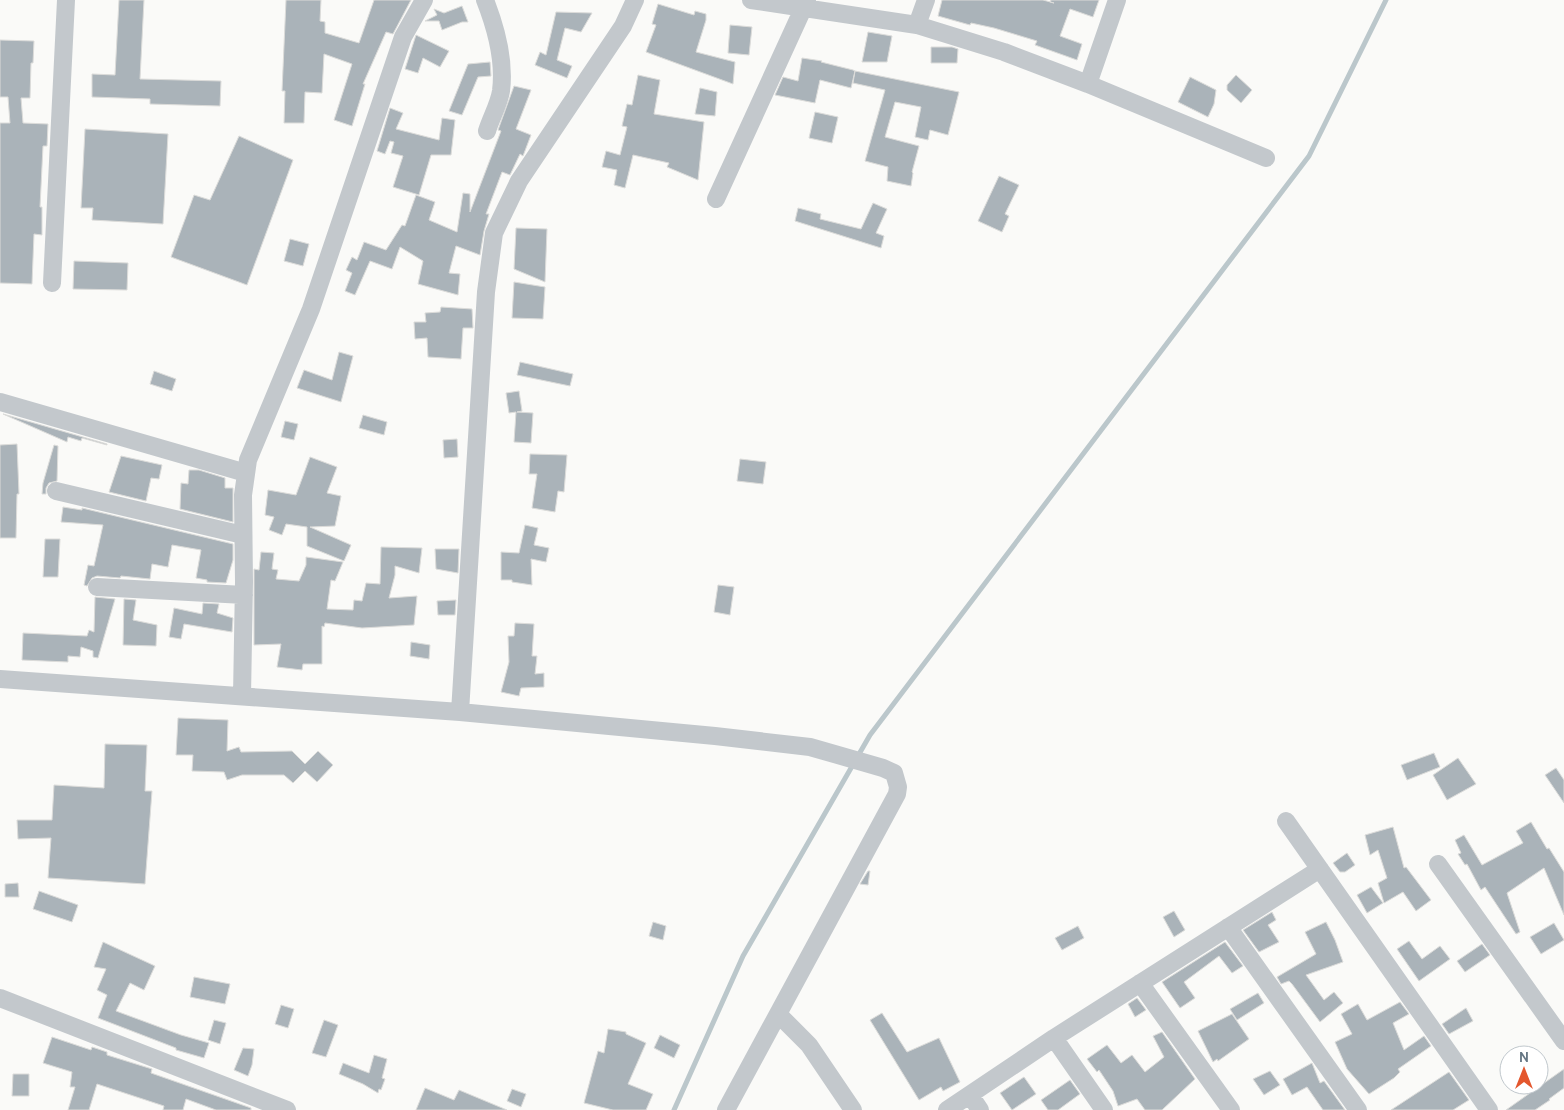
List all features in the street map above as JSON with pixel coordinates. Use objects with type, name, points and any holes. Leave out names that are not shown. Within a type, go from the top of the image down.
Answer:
[{"type":"street","points":[[52,283],[66,0]]},
{"type":"street","points":[[242,696],[243,495],[248,460],[311,309],[404,37],[424,0]]},
{"type":"street","points":[[485,0],[496,28],[501,63],[501,92],[487,131]]},
{"type":"street","points":[[460,712],[486,292],[494,233],[519,181],[623,26],[635,0]]},
{"type":"street","points":[[751,0],[805,4],[917,25],[1004,52],[1088,84],[1266,158]]},
{"type":"street","points":[[917,25],[926,0]]},
{"type":"street","points":[[1088,84],[1117,0]]},
{"type":"street","points":[[716,199],[805,4]]},
{"type":"street","points":[[0,402],[246,473]]},
{"type":"street","points":[[56,491],[244,535]]},
{"type":"street","points":[[97,587],[244,595]]},
{"type":"street","points":[[0,679],[460,712],[715,736],[810,748],[883,768],[894,773],[898,787],[897,794],[726,1110]]},
{"type":"street","points":[[1286,821],[1489,1110]]},
{"type":"street","points":[[1438,864],[1564,1041]]},
{"type":"street","points":[[947,1110],[1054,1038],[1320,869]]},
{"type":"street","points":[[1228,927],[1358,1110]]},
{"type":"street","points":[[1140,983],[1231,1110]]},
{"type":"street","points":[[0,998],[287,1110]]},
{"type":"street","points":[[778,1014],[809,1046],[853,1110]]},
{"type":"street","points":[[1054,1038],[1104,1110]]},
{"type":"street","points":[[970,1095],[980,1110]]},
{"type":"building","points":[[119,0],[144,0],[140,79],[221,81],[220,106],[150,104],[150,99],[92,97],[92,74],[115,75]]},
{"type":"building","points":[[286,0],[321,0],[320,21],[325,22],[325,33],[359,43],[374,0],[411,0],[393,34],[386,32],[363,84],[365,84],[352,126],[334,120],[352,64],[324,54],[322,93],[305,92],[304,123],[284,123],[285,91],[282,91]]},
{"type":"building","points":[[942,0],[1043,0],[1050,2],[1051,0],[1099,0],[1093,17],[1070,9],[1060,36],[1082,44],[1077,60],[1035,45],[1037,41],[994,28],[971,23],[970,25],[938,16]]},
{"type":"building","points":[[658,4],[694,15],[695,11],[706,14],[706,20],[696,52],[735,62],[733,84],[646,52],[656,25],[652,24]]},
{"type":"building","points":[[462,6],[468,22],[462,22],[442,30],[439,21],[425,21],[437,15],[434,9],[444,13]]},
{"type":"building","points":[[556,12],[592,13],[581,32],[565,28],[557,60],[572,66],[567,78],[535,65],[540,52],[546,55]]},
{"type":"building","points":[[730,25],[752,27],[749,55],[728,53]]},
{"type":"building","points":[[868,32],[892,36],[887,62],[862,62]]},
{"type":"building","points":[[416,35],[449,51],[440,67],[423,58],[418,73],[405,69]]},
{"type":"building","points":[[0,40],[34,41],[30,98],[21,98],[23,123],[48,124],[47,146],[43,146],[40,207],[42,207],[42,235],[34,234],[32,284],[0,283],[0,123],[10,123],[8,97],[0,97]]},
{"type":"building","points":[[931,47],[952,47],[958,49],[957,63],[931,63]]},
{"type":"building","points":[[802,58],[822,61],[855,71],[851,88],[820,80],[815,103],[775,95],[783,77],[798,81]]},
{"type":"building","points":[[490,62],[491,76],[478,77],[462,115],[449,111],[468,64]]},
{"type":"building","points":[[855,71],[959,92],[948,135],[930,130],[928,140],[915,137],[921,107],[895,102],[885,137],[919,146],[912,172],[911,186],[887,181],[888,167],[865,161],[885,90],[853,83]]},
{"type":"building","points":[[638,75],[660,80],[654,114],[704,122],[698,180],[667,167],[669,163],[633,155],[625,188],[614,185],[617,170],[602,167],[606,151],[620,155],[627,127],[622,126],[627,104],[632,105]]},
{"type":"building","points":[[1236,75],[1252,90],[1241,103],[1227,90],[1227,85]]},
{"type":"building","points":[[1190,77],[1216,90],[1214,104],[1208,117],[1178,102]]},
{"type":"building","points":[[514,86],[531,90],[516,129],[531,135],[523,156],[520,154],[510,175],[502,172],[486,214],[489,214],[480,255],[456,246],[449,273],[460,274],[458,295],[418,284],[423,261],[400,247],[392,269],[370,261],[355,295],[345,291],[352,273],[346,270],[352,257],[357,260],[364,242],[386,250],[402,225],[405,226],[416,195],[435,202],[429,220],[457,232],[463,193],[470,194],[470,212],[501,131],[498,130]]},
{"type":"building","points":[[700,88],[717,92],[715,116],[695,114]]},
{"type":"building","points":[[390,108],[403,113],[396,129],[439,140],[442,118],[455,120],[451,155],[431,155],[419,195],[393,187],[403,156],[391,153],[394,142],[390,141],[385,154],[377,151]]},
{"type":"building","points":[[815,112],[838,117],[832,143],[809,138]]},
{"type":"building","points":[[85,129],[168,134],[163,224],[92,220],[93,208],[81,208]]},
{"type":"building","points":[[239,136],[293,160],[247,285],[171,257],[194,195],[210,200]]},
{"type":"building","points":[[999,176],[1019,185],[1005,214],[1009,216],[1002,232],[978,221]]},
{"type":"building","points":[[873,203],[887,209],[876,233],[884,236],[881,248],[795,221],[798,208],[821,214],[820,219],[861,229]]},
{"type":"building","points":[[516,228],[547,229],[545,282],[514,269]]},
{"type":"building","points":[[290,239],[309,244],[303,266],[284,261]]},
{"type":"building","points":[[74,261],[128,263],[127,290],[73,289]]},
{"type":"building","points":[[514,282],[545,287],[543,319],[512,318]]},
{"type":"building","points":[[441,307],[472,309],[473,328],[463,328],[461,359],[428,357],[427,338],[415,339],[414,322],[426,322],[425,313],[440,312]]},
{"type":"building","points":[[339,352],[353,356],[341,402],[297,388],[304,370],[332,380]]},
{"type":"building","points":[[520,362],[573,374],[570,386],[517,375]]},
{"type":"building","points":[[154,371],[176,379],[172,391],[150,384]]},
{"type":"building","points":[[519,391],[522,411],[517,412],[533,413],[531,443],[514,442],[516,412],[509,413],[506,393]]},
{"type":"building","points":[[3,414],[107,445],[82,438],[81,441],[68,437],[67,442]]},
{"type":"building","points":[[363,415],[387,422],[384,435],[359,428]]},
{"type":"building","points":[[285,421],[298,424],[294,440],[281,437]]},
{"type":"building","points":[[457,439],[458,457],[444,458],[443,440]]},
{"type":"building","points":[[17,444],[19,494],[17,494],[16,538],[0,538],[0,445]]},
{"type":"building","points":[[54,445],[58,446],[57,481],[49,483],[46,488],[46,494],[42,494],[43,483]]},
{"type":"building","points":[[530,454],[567,455],[564,492],[558,491],[555,512],[532,508],[537,474],[529,474]]},
{"type":"building","points":[[121,456],[162,465],[159,479],[151,478],[146,501],[109,492]]},
{"type":"building","points":[[310,457],[337,467],[327,493],[341,496],[335,526],[310,527],[351,545],[344,561],[307,546],[307,527],[286,524],[282,535],[269,530],[274,517],[265,515],[268,490],[296,495]]},
{"type":"building","points":[[740,459],[766,462],[763,484],[737,481]]},
{"type":"building","points":[[189,470],[199,470],[225,478],[225,488],[233,488],[233,522],[180,509],[181,483],[188,484]]},
{"type":"building","points":[[63,507],[82,510],[82,508],[233,544],[233,560],[226,583],[207,582],[207,580],[196,578],[201,550],[172,545],[168,567],[152,564],[150,579],[97,576],[92,578],[87,586],[84,585],[88,565],[94,566],[103,525],[61,522]]},
{"type":"building","points":[[525,525],[538,528],[534,545],[549,548],[546,562],[531,559],[532,585],[512,582],[512,580],[501,580],[501,552],[519,553]]},
{"type":"building","points":[[45,539],[60,539],[58,577],[43,577]]},
{"type":"building","points":[[381,547],[422,548],[419,573],[395,566],[395,575],[389,598],[417,596],[414,625],[362,628],[325,623],[324,627],[322,626],[322,664],[303,664],[302,670],[277,667],[281,644],[254,645],[254,569],[259,570],[261,552],[274,553],[272,569],[278,570],[276,579],[299,581],[306,565],[306,557],[343,562],[335,581],[331,580],[327,609],[353,610],[354,600],[362,601],[366,583],[380,584]]},
{"type":"building","points":[[435,549],[459,549],[458,573],[436,569]]},
{"type":"building","points":[[718,585],[734,587],[730,615],[714,612]]},
{"type":"building","points":[[95,597],[115,599],[98,658],[93,657],[93,651],[81,647],[80,657],[68,656],[68,662],[22,660],[23,633],[87,636],[89,630],[94,632]]},
{"type":"building","points":[[124,599],[136,600],[133,620],[157,625],[156,646],[123,645]]},
{"type":"building","points":[[456,600],[455,615],[438,615],[437,601]]},
{"type":"building","points":[[203,603],[219,604],[217,613],[233,618],[232,632],[184,624],[181,639],[169,637],[174,608],[202,614]]},
{"type":"building","points":[[515,623],[534,624],[532,656],[537,656],[535,674],[544,673],[544,687],[521,688],[519,696],[501,692],[509,662],[508,636],[514,636]]},
{"type":"building","points":[[411,642],[430,645],[429,659],[410,656]]},
{"type":"building","points":[[178,718],[228,720],[227,751],[239,747],[241,752],[292,751],[305,764],[318,751],[333,765],[317,782],[305,771],[293,783],[284,775],[242,775],[227,780],[224,772],[192,771],[193,755],[176,755]]},
{"type":"building","points":[[105,744],[147,745],[145,791],[152,791],[145,884],[48,878],[51,838],[18,839],[17,820],[52,820],[54,785],[104,788]]},
{"type":"building","points":[[1434,753],[1440,767],[1407,780],[1401,765]]},
{"type":"building","points":[[1458,758],[1476,784],[1447,800],[1433,775]]},
{"type":"building","points":[[1556,768],[1564,780],[1564,803],[1545,775]]},
{"type":"building","points":[[1531,822],[1547,849],[1549,848],[1564,872],[1564,915],[1544,868],[1507,893],[1520,932],[1516,934],[1485,887],[1481,890],[1467,864],[1465,865],[1458,854],[1461,853],[1455,840],[1464,835],[1482,865],[1523,843],[1516,831]]},
{"type":"building","points":[[1393,827],[1404,868],[1406,867],[1431,900],[1416,911],[1403,892],[1384,903],[1378,883],[1387,878],[1378,850],[1370,855],[1365,835]]},
{"type":"building","points":[[1347,853],[1355,865],[1345,872],[1340,872],[1333,863]]},
{"type":"building","points":[[868,871],[870,871],[868,885],[860,884]]},
{"type":"building","points":[[18,883],[19,897],[5,897],[5,884]]},
{"type":"building","points":[[1371,887],[1383,903],[1367,913],[1357,895]]},
{"type":"building","points":[[39,891],[78,905],[72,922],[33,909]]},
{"type":"building","points":[[1174,911],[1185,930],[1174,937],[1163,917]]},
{"type":"building","points":[[1272,912],[1276,920],[1268,925],[1279,942],[1259,952],[1243,930]]},
{"type":"building","points":[[653,922],[666,926],[663,940],[649,936]]},
{"type":"building","points":[[1326,922],[1343,962],[1306,975],[1324,1000],[1334,992],[1343,1003],[1320,1022],[1292,984],[1289,981],[1281,984],[1277,977],[1316,954],[1305,932]]},
{"type":"building","points":[[1554,923],[1564,940],[1541,954],[1530,937]]},
{"type":"building","points":[[1078,926],[1084,938],[1062,950],[1055,938]]},
{"type":"building","points":[[1409,941],[1422,959],[1440,946],[1450,959],[1419,981],[1397,949]]},
{"type":"building","points":[[103,942],[155,966],[144,990],[130,983],[116,1011],[181,1035],[209,1043],[204,1058],[176,1050],[176,1048],[98,1018],[107,995],[97,990],[106,969],[94,967]]},
{"type":"building","points":[[1225,942],[1243,966],[1232,973],[1219,956],[1184,982],[1195,998],[1180,1008],[1162,982]]},
{"type":"building","points":[[1482,944],[1490,955],[1465,972],[1457,961]]},
{"type":"building","points":[[194,977],[230,984],[225,1004],[190,997]]},
{"type":"building","points":[[1258,993],[1264,1003],[1237,1020],[1230,1009]]},
{"type":"building","points":[[1137,998],[1146,1010],[1135,1017],[1128,1004]]},
{"type":"building","points":[[1400,1002],[1409,1014],[1393,1023],[1404,1050],[1424,1036],[1431,1046],[1398,1069],[1400,1072],[1394,1078],[1369,1094],[1347,1069],[1335,1042],[1352,1034],[1341,1014],[1358,1004],[1367,1020]]},
{"type":"building","points":[[281,1005],[294,1009],[288,1028],[275,1024]]},
{"type":"building","points":[[1466,1008],[1473,1021],[1449,1034],[1442,1024]]},
{"type":"building","points":[[882,1013],[907,1052],[939,1038],[960,1082],[943,1091],[941,1087],[919,1100],[870,1020]]},
{"type":"building","points":[[1232,1014],[1249,1039],[1218,1061],[1217,1059],[1213,1062],[1198,1031]]},
{"type":"building","points":[[214,1020],[226,1023],[220,1044],[208,1040]]},
{"type":"building","points":[[324,1020],[338,1025],[326,1057],[312,1053]]},
{"type":"building","points":[[608,1029],[626,1032],[626,1034],[646,1043],[628,1084],[653,1094],[646,1110],[613,1110],[584,1103],[598,1051],[604,1053]]},
{"type":"building","points":[[1162,1032],[1195,1079],[1162,1110],[1145,1110],[1137,1099],[1118,1106],[1113,1091],[1099,1070],[1097,1072],[1087,1059],[1107,1045],[1121,1063],[1132,1055],[1145,1072],[1164,1057],[1153,1036]]},
{"type":"building","points":[[660,1035],[680,1045],[674,1058],[654,1048]]},
{"type":"building","points":[[52,1037],[91,1050],[92,1047],[107,1052],[107,1055],[152,1069],[151,1073],[251,1108],[251,1110],[216,1110],[186,1099],[183,1110],[163,1110],[164,1106],[97,1084],[89,1110],[68,1110],[75,1087],[70,1087],[72,1072],[43,1063]]},
{"type":"building","points":[[243,1048],[254,1049],[252,1065],[248,1076],[234,1070]]},
{"type":"building","points":[[374,1055],[387,1059],[382,1078],[385,1079],[378,1093],[363,1084],[339,1074],[343,1063],[369,1073]]},
{"type":"building","points":[[1312,1063],[1320,1083],[1324,1081],[1345,1110],[1323,1110],[1307,1087],[1292,1095],[1283,1079]]},
{"type":"building","points":[[1564,1069],[1564,1088],[1550,1100],[1535,1110],[1506,1110],[1527,1095],[1549,1095],[1549,1080]]},
{"type":"building","points":[[1270,1071],[1280,1085],[1264,1095],[1253,1079]]},
{"type":"building","points":[[1449,1072],[1469,1100],[1453,1110],[1391,1110]]},
{"type":"building","points":[[13,1074],[29,1074],[29,1096],[12,1096]]},
{"type":"building","points":[[1024,1077],[1036,1094],[1012,1110],[1000,1093]]},
{"type":"building","points":[[1070,1080],[1080,1094],[1058,1110],[1048,1110],[1041,1100]]},
{"type":"building","points":[[425,1088],[454,1100],[459,1090],[507,1110],[416,1110]]},
{"type":"building","points":[[512,1089],[526,1094],[521,1107],[507,1101]]},
{"type":"waterway","points":[[674,1110],[743,956],[870,735],[1309,156],[1386,0]]}]
